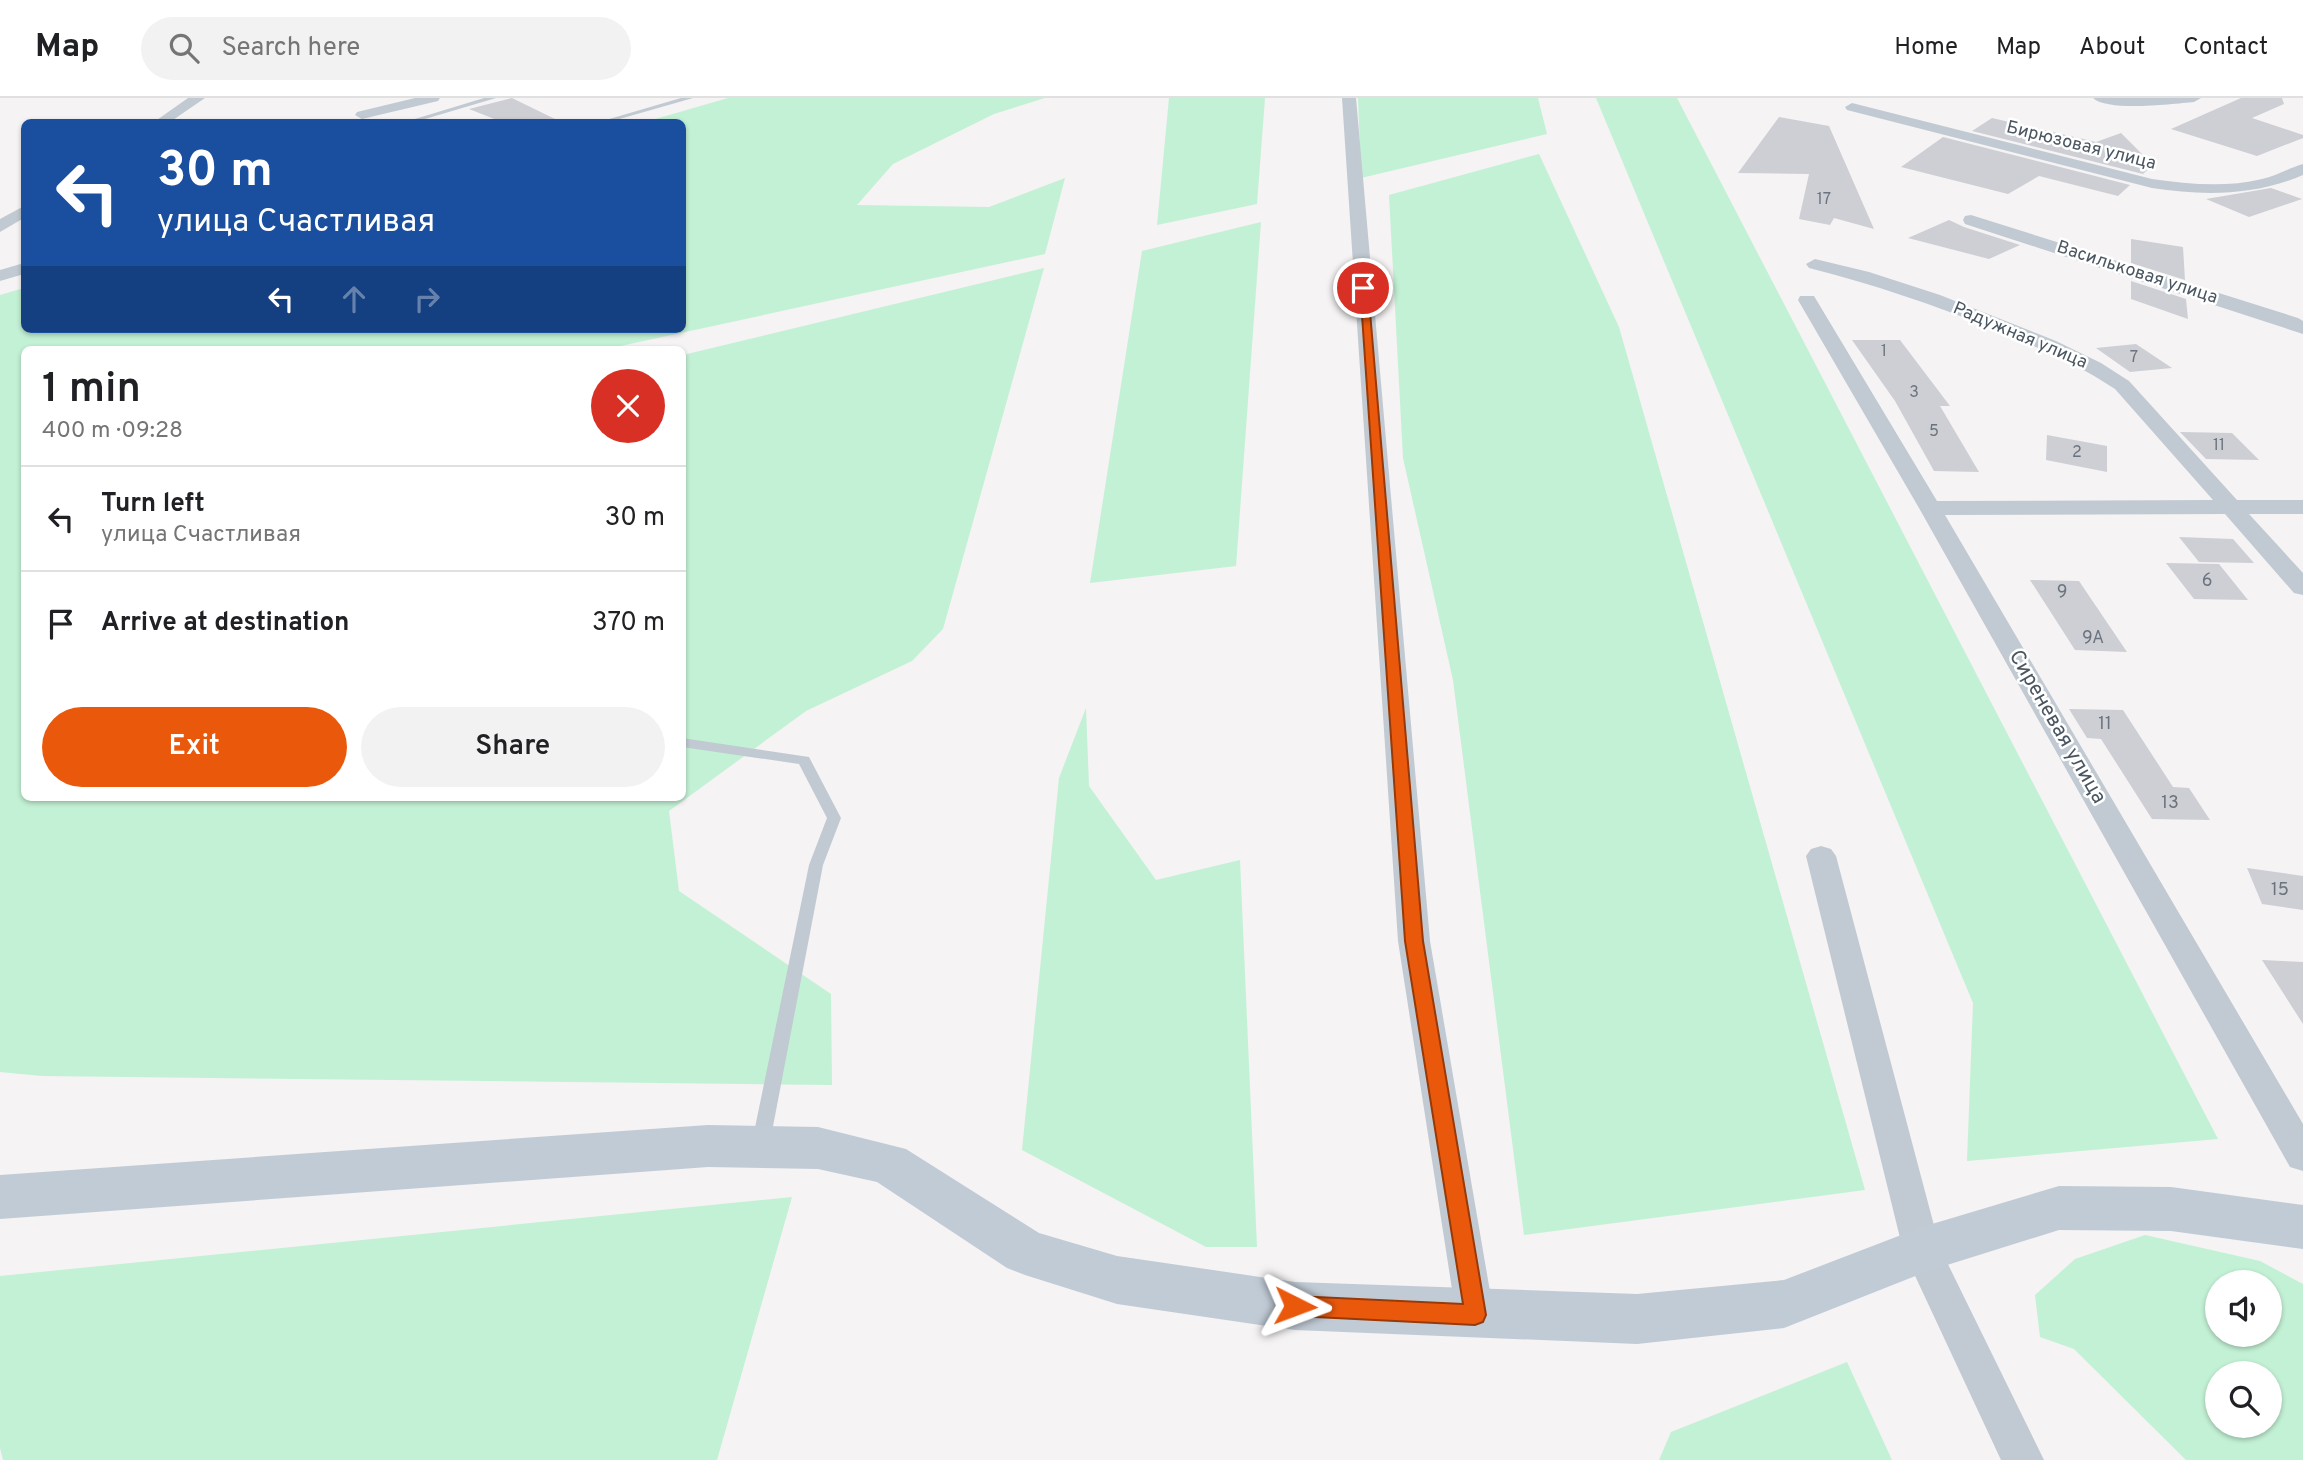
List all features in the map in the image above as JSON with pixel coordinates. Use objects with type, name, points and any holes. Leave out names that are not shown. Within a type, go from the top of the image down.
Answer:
[{"type":"street","points":[[166,119],[198,98]]},
{"type":"street","points":[[357,119],[384,98]]},
{"type":"street","points":[[357,119],[433,98]]},
{"type":"street","points":[[1349,98],[1414,941],[1475,1315]]},
{"type":"street","points":[[2101,98],[2139,102],[2194,98]]},
{"type":"street","name":"Бирюзовая улица","points":[[1852,107],[2136,181],[2170,187],[2246,186],[2267,183],[2303,169]]},
{"type":"street","points":[[0,227],[21,213]]},
{"type":"street","name":"Васильковая улица","points":[[1971,220],[2303,328]]},
{"type":"street","name":"Радужная улица","points":[[1815,264],[1862,273],[1976,315],[2069,353],[2102,371],[2122,385],[2303,589]]},
{"type":"street","points":[[0,276],[21,269]]},
{"type":"street","name":"Сиреневая улица","points":[[1807,300],[1930,508],[2303,1156]]},
{"type":"street","points":[[1930,508],[2303,507]]},
{"type":"street","points":[[1821,856],[1922,1250],[2023,1460]]},
{"type":"street","points":[[0,1197],[708,1146],[818,1149],[889,1164],[1026,1252],[1117,1280],[1295,1306],[1475,1315],[1637,1319],[1784,1304],[1922,1250],[2059,1208],[2171,1209],[2303,1227]]},
{"type":"lane","points":[[419,119],[492,98]]},
{"type":"lane","points":[[614,119],[689,98]]},
{"type":"lane","points":[[686,743],[804,760],[835,818],[816,865],[760,1147]]},
{"type":"green space","points":[[728,98],[1045,98],[994,114],[893,164],[857,205],[989,207],[1065,178],[1045,254],[686,332],[686,119],[655,119]]},
{"type":"green space","points":[[1169,98],[1265,98],[1257,204],[1157,225]]},
{"type":"green space","points":[[1358,98],[1538,98],[1547,134],[1361,178]]},
{"type":"green space","points":[[1596,98],[1677,98],[2218,1139],[1967,1161],[1973,1003]]},
{"type":"green space","points":[[1539,154],[1619,327],[1865,1190],[1524,1235],[1453,680],[1403,458],[1389,195]]},
{"type":"green space","points":[[1261,222],[1236,566],[1090,583],[1142,251]]},
{"type":"green space","points":[[1044,268],[943,629],[912,661],[806,711],[686,799],[686,354]]},
{"type":"green space","points":[[21,289],[21,333],[680,333],[620,346],[21,346],[21,801],[683,801],[669,811],[679,891],[831,994],[832,1085],[42,1076],[0,1072],[0,295]]},
{"type":"green space","points":[[1086,708],[1089,786],[1156,880],[1240,860],[1257,1247],[1206,1247],[1022,1150],[1059,778]]},
{"type":"green space","points":[[792,1197],[717,1460],[3,1460],[0,1448],[0,1276]]},
{"type":"green space","points":[[2145,1235],[2260,1261],[2277,1270],[2205,1270],[2205,1347],[2282,1347],[2282,1273],[2303,1284],[2303,1460],[2186,1460],[2074,1349],[2040,1337],[2035,1295],[2075,1259]]},
{"type":"green space","points":[[1847,1362],[1892,1460],[1659,1460],[1671,1432]]},
{"type":"building","points":[[512,98],[555,119],[494,119],[469,109]]},
{"type":"building","points":[[2241,98],[2282,98],[2284,104],[2252,118],[2303,135],[2303,138],[2257,156],[2171,129]]},
{"type":"building","points":[[1779,117],[1829,126],[1874,229],[1834,218],[1830,225],[1799,219],[1809,174],[1738,173]]},
{"type":"building","points":[[1992,118],[2096,142],[2121,133],[2153,165],[2143,174],[1972,131]]},
{"type":"building","points":[[1943,137],[2130,185],[2118,196],[2039,176],[2008,194],[1901,167]]},
{"type":"building","points":[[2271,188],[2302,199],[2249,217],[2206,199]]},
{"type":"building","points":[[1949,220],[2020,245],[1989,259],[1908,238]]},
{"type":"building","points":[[2131,239],[2183,247],[2185,280],[2131,263]]},
{"type":"building","points":[[2131,281],[2186,299],[2188,319],[2131,299]]},
{"type":"building","points":[[1852,340],[1900,340],[1950,406],[1940,406],[1979,472],[1934,471],[1895,401]]},
{"type":"building","points":[[2136,344],[2172,368],[2130,372],[2096,348]]},
{"type":"building","points":[[2180,432],[2232,433],[2259,460],[2206,459]]},
{"type":"building","points":[[2047,435],[2107,446],[2107,472],[2046,460]]},
{"type":"building","points":[[2179,537],[2233,539],[2254,563],[2199,562]]},
{"type":"building","points":[[2166,563],[2219,564],[2248,600],[2194,599]]},
{"type":"building","points":[[2030,580],[2079,581],[2127,652],[2075,650]]},
{"type":"building","points":[[2069,709],[2123,710],[2173,787],[2189,788],[2210,820],[2152,819],[2101,739],[2087,738]]},
{"type":"building","points":[[2247,868],[2303,876],[2303,910],[2262,904]]},
{"type":"building","points":[[2262,960],[2303,962],[2303,1024]]},
{"type":"route","points":[[1295,1306],[1475,1315],[1414,941],[1363,288]]}]
